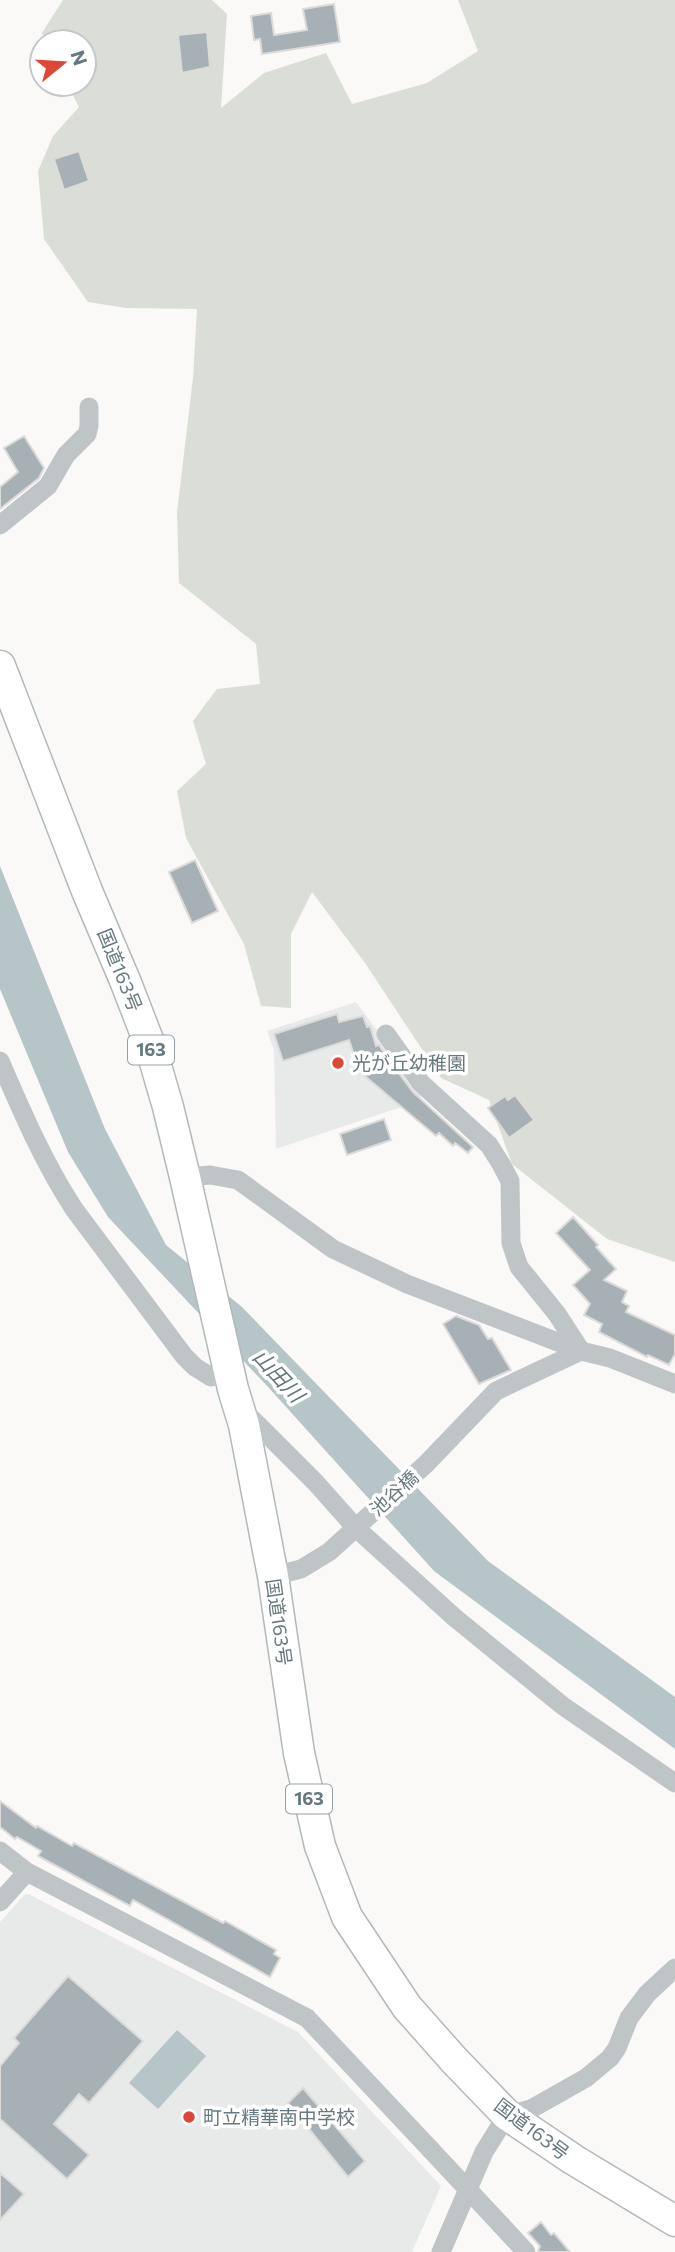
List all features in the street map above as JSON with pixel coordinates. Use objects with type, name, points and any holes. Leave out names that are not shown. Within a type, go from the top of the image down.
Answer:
[{"type":"highway","name":"国道163号","points":[[0,666],[150,1045],[168,1107],[194,1216],[222,1383],[244,1425],[273,1576],[299,1753],[320,1846],[347,1917],[407,2007],[507,2115],[574,2160],[675,2221]]},
{"type":"highway","name":"国道163号","points":[[0,722],[56,837],[87,891]]},
{"type":"street","points":[[0,525],[48,486],[66,455],[87,434],[89,407]]},
{"type":"street","points":[[386,1034],[421,1083],[489,1145],[510,1181],[511,1243],[519,1267],[557,1314],[581,1351]]},
{"type":"street","points":[[0,1061],[25,1118],[74,1209],[184,1356],[195,1367],[222,1383]]},
{"type":"street","points":[[185,1177],[210,1175],[238,1180],[333,1249],[407,1284],[675,1384]]},
{"type":"street","name":"池谷橋","points":[[273,1576],[301,1569],[329,1552],[426,1464],[496,1391],[581,1351]]},
{"type":"street","points":[[252,1419],[454,1617],[563,1706],[675,1783]]},
{"type":"street","points":[[0,1851],[27,1872],[307,2018],[526,2252]]},
{"type":"street","points":[[0,1902],[27,1872]]},
{"type":"street","points":[[442,2252],[484,2152],[507,2115],[531,2109],[586,2078],[610,2058],[629,2018],[647,1994],[675,1968]]},
{"type":"shaded area","points":[[63,0],[212,0],[227,14],[221,108],[264,73],[326,53],[352,104],[427,83],[478,51],[458,0],[675,0],[675,1262],[607,1239],[512,1164],[489,1100],[441,1078],[365,963],[312,892],[291,934],[291,1008],[261,1006],[244,944],[186,838],[177,791],[206,764],[193,721],[217,689],[260,684],[256,644],[179,583],[177,512],[193,378],[197,309],[126,308],[88,302],[44,239],[38,171],[53,136],[79,107],[74,98],[98,98],[98,28],[45,28]]},
{"type":"shaded area","name":"光が丘幼稚園","points":[[356,1002],[423,1092],[419,1101],[276,1149],[274,1050],[267,1031]]},
{"type":"shaded area","name":"町立精華南中学校","points":[[28,1894],[298,2032],[441,2186],[412,2252],[0,2252],[0,1922],[24,1895]]},
{"type":"water","name":"山田川","points":[[0,866],[105,1129],[166,1245],[242,1307],[488,1561],[675,1697],[675,1749],[434,1571],[269,1388],[108,1217],[68,1152],[0,989]]},
{"type":"water","points":[[177,2030],[206,2056],[158,2109],[129,2083]]},
{"type":"building","points":[[334,4],[340,42],[262,54],[260,39],[254,40],[251,16],[271,13],[274,35],[307,30],[303,9]]},
{"type":"building","points":[[207,32],[210,67],[182,73],[178,35]]},
{"type":"building","points":[[79,151],[89,181],[64,190],[54,159]]},
{"type":"building","points":[[24,436],[44,468],[39,478],[0,509],[0,487],[18,472],[4,448]]},
{"type":"building","points":[[195,860],[218,911],[192,923],[169,872]]},
{"type":"building","points":[[337,1014],[339,1022],[363,1016],[367,1027],[370,1026],[376,1046],[379,1045],[385,1054],[390,1069],[395,1068],[413,1092],[473,1147],[468,1153],[455,1143],[453,1146],[439,1133],[436,1136],[360,1072],[349,1040],[283,1061],[274,1034]]},
{"type":"building","points":[[515,1095],[534,1120],[509,1138],[488,1108],[505,1096],[508,1100]]},
{"type":"building","points":[[384,1119],[391,1140],[347,1155],[340,1134]]},
{"type":"building","points":[[573,1217],[616,1269],[604,1280],[627,1291],[622,1302],[629,1306],[626,1312],[675,1335],[675,1354],[669,1365],[648,1355],[647,1357],[599,1332],[602,1324],[584,1315],[590,1304],[573,1285],[590,1270],[556,1233]]},
{"type":"building","points":[[456,1316],[479,1325],[488,1339],[492,1338],[511,1370],[479,1384],[443,1324]]},
{"type":"building","points":[[0,1801],[36,1828],[37,1826],[72,1846],[74,1843],[276,1950],[274,1954],[280,1958],[270,1977],[133,1900],[130,1906],[38,1856],[41,1851],[17,1837],[15,1839],[0,1827]]},
{"type":"building","points":[[68,1976],[143,2041],[89,2103],[79,2094],[54,2124],[89,2155],[67,2179],[0,2119],[0,2066],[19,2043],[14,2038]]},
{"type":"building","points":[[303,2088],[365,2161],[348,2177],[288,2103]]},
{"type":"building","points":[[0,2173],[24,2194],[0,2220]]},
{"type":"building","points":[[541,2222],[570,2252],[538,2252],[540,2246],[528,2233]]},
{"type":"place","name":"光が丘幼稚園","points":[[338,1063]]},
{"type":"place","name":"町立精華南中学校","points":[[189,2117]]}]
